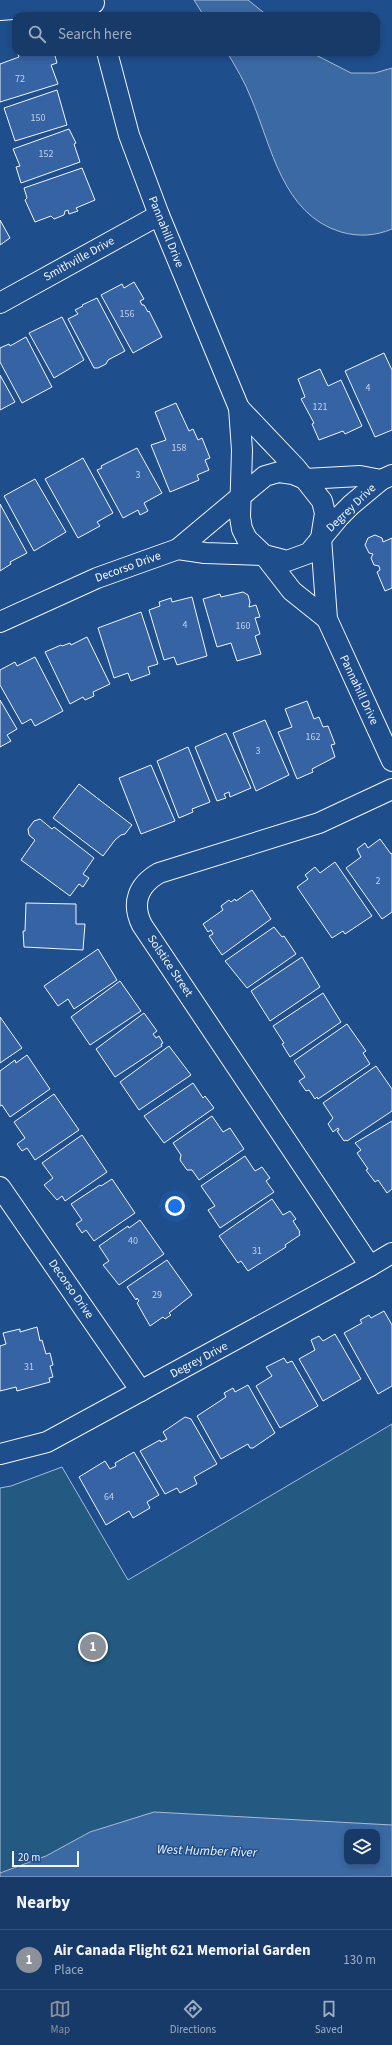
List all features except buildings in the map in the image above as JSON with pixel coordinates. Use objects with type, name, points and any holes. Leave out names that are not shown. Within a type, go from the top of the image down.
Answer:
[{"type":"street","points":[[0,10],[95,6]]},
{"type":"street","name":"Pannahill Drive","points":[[108,56],[129,134],[159,215],[239,408],[242,450],[240,516],[242,529],[247,539],[264,555],[292,591],[327,620]]},
{"type":"street","name":"Smithville Drive","points":[[0,303],[159,215]]},
{"type":"street","name":"Pannahill Drive","points":[[239,408],[261,429],[305,479],[322,501],[325,513],[321,538],[327,620],[392,761]]},
{"type":"street","points":[[178,549],[241,497],[252,485],[265,476],[278,472],[293,474],[305,479]]},
{"type":"street","name":"Degrey Drive","points":[[305,479],[360,476],[387,477]]},
{"type":"street","name":"Degrey Drive","points":[[321,538],[339,517],[387,477]]},
{"type":"street","name":"Pannahill Drive","points":[[264,555],[287,561],[309,553],[321,538]]},
{"type":"street","name":"Decorso Drive","points":[[0,622],[97,578],[178,549],[205,553],[264,555]]},
{"type":"street","name":"Solstice Street","points":[[370,1266],[142,925],[137,916],[136,905],[142,886],[159,873],[319,823],[392,789]]},
{"type":"street","name":"Decorso Drive","points":[[0,1187],[141,1391]]},
{"type":"street","name":"Degrey Drive","points":[[0,1454],[47,1442],[392,1253]]},
{"type":"shaded area","points":[[392,1424],[392,1877],[0,1877],[0,1488],[11,1486],[62,1467],[128,1580]]},
{"type":"water","points":[[194,0],[248,0],[263,12],[202,12]]},
{"type":"water","points":[[229,56],[318,56],[351,73],[375,73],[392,68],[392,229],[367,235],[348,234],[321,223],[305,210],[292,195],[282,177],[249,92]]},
{"type":"water","name":"West Humber River","points":[[154,1812],[392,1825],[392,1877],[0,1877],[0,1873],[46,1856],[90,1832]]},
{"type":"place","name":"Air Canada Flight 621 Memorial Garden","points":[[93,1647]]}]
